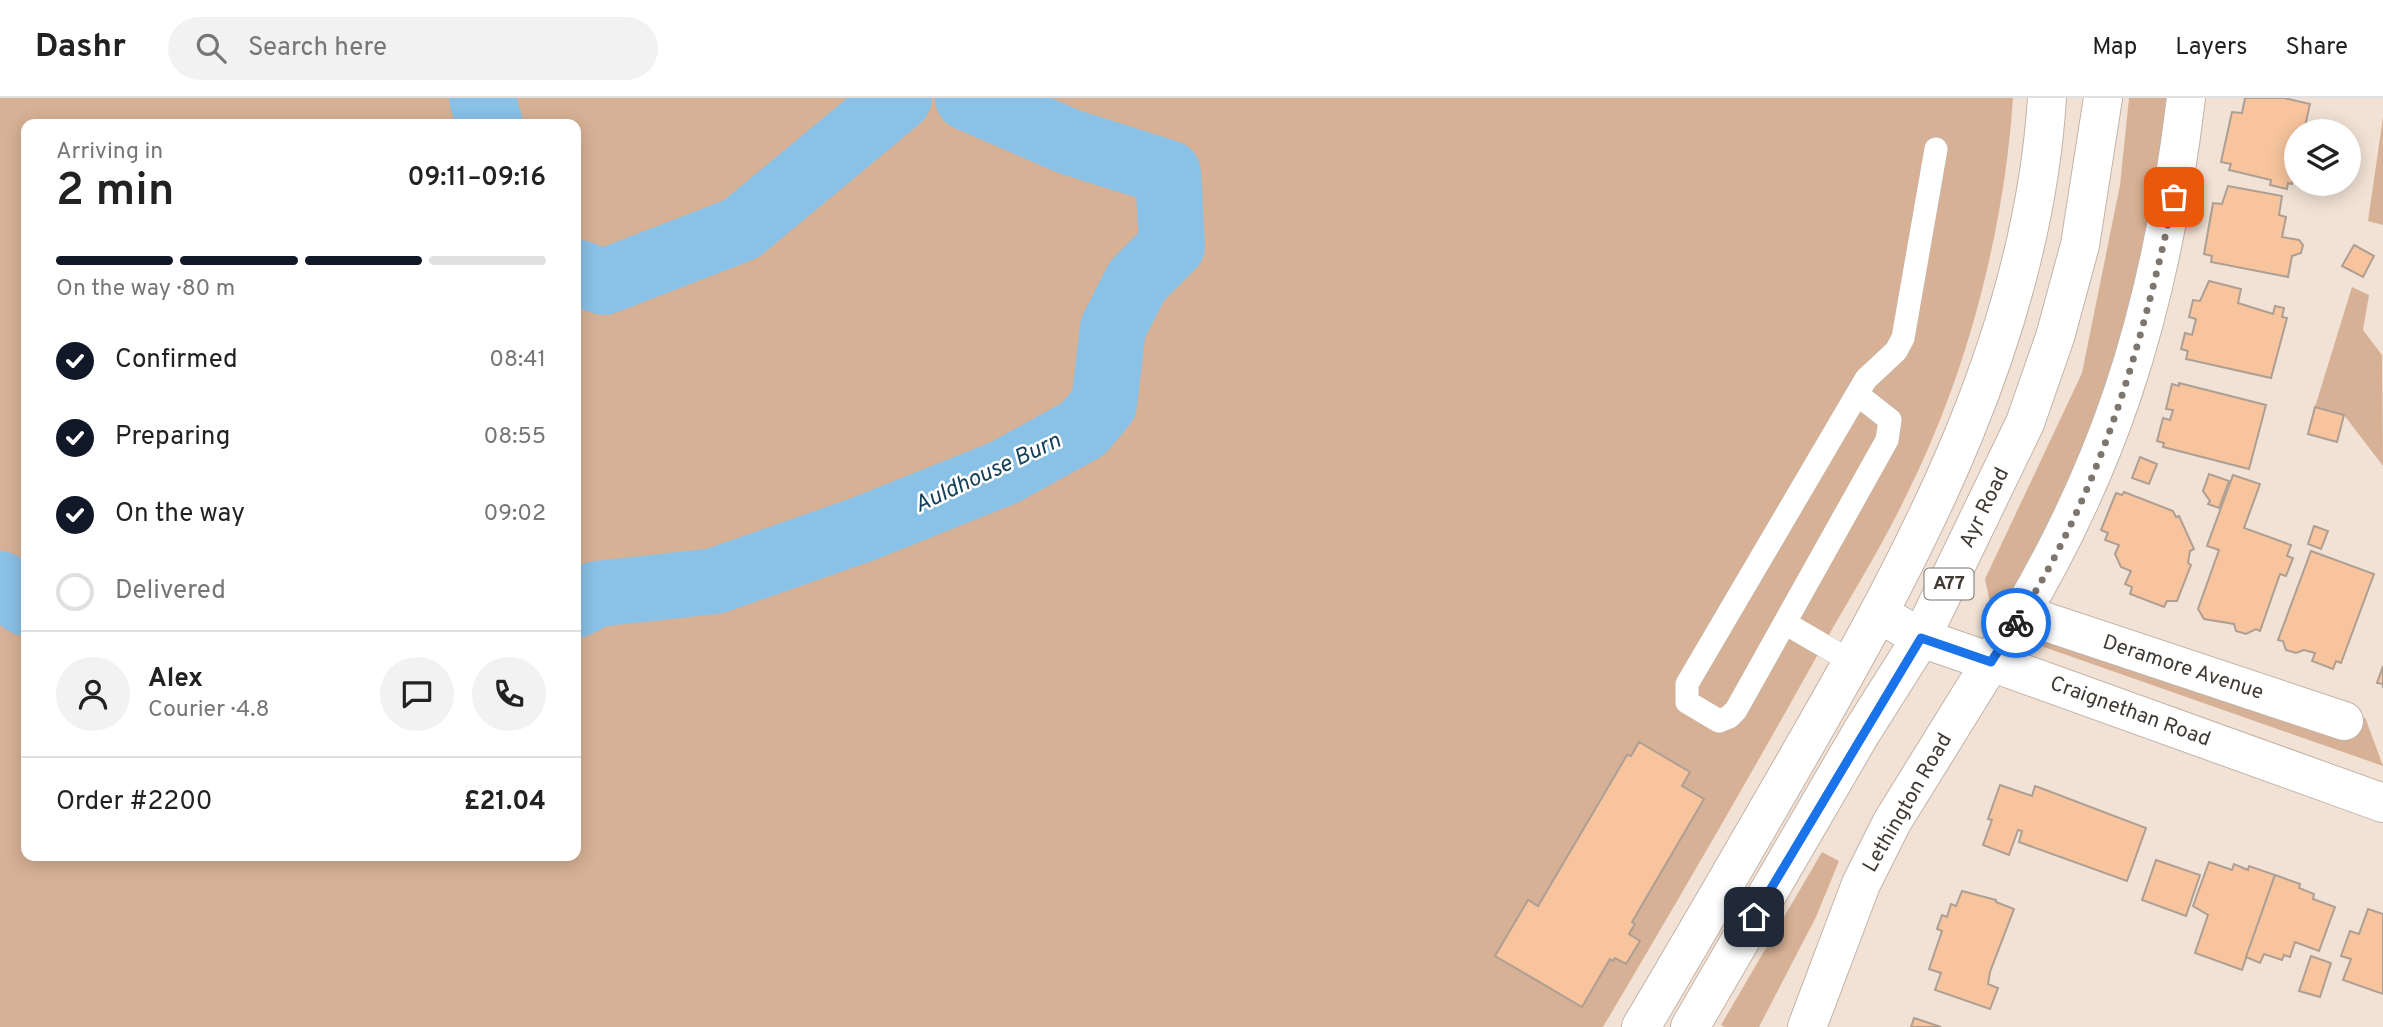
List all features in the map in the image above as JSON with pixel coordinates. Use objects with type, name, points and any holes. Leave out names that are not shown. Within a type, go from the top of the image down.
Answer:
[{"type":"main road","name":"A77","points":[[1642,1027],[1880,614],[1970,424],[2020,270],[2036,197],[2048,98]]},
{"type":"main road","name":"Ayr Road","points":[[1690,1027],[1861,733],[1921,638],[1984,513],[2042,379],[2080,245],[2103,98]]},
{"type":"main road","points":[[1991,662],[2022,614],[2081,500],[2122,404],[2142,335],[2174,197],[2186,98]]},
{"type":"main road","name":"Craignethan Road","points":[[1880,614],[1921,638],[2383,803]]},
{"type":"main road","name":"Deramore Avenue","points":[[2022,614],[2344,721]]},
{"type":"main road","name":"Lethington Road","points":[[1807,1027],[1861,884],[1892,822],[1991,662]]},
{"type":"lane","points":[[1857,394],[1890,420],[1886,440],[1785,623],[1729,717],[1719,721],[1687,702],[1687,684],[1857,394],[1874,368],[1896,351],[1903,338],[1936,149]]},
{"type":"lane","points":[[1785,623],[1852,662]]},
{"type":"shaded area","points":[[0,98],[2013,98],[2001,200],[1979,301],[1948,400],[1928,448],[1873,559],[1603,1027],[0,1027]]},
{"type":"shaded area","points":[[2129,98],[2166,98],[2164,169],[2138,296],[2083,462],[1997,635],[1985,579],[2082,373],[2120,185]]},
{"type":"shaded area","points":[[2383,117],[2383,225],[2368,221]]},
{"type":"shaded area","points":[[2352,287],[2369,295],[2363,330],[2382,355],[2383,466],[2344,415],[2315,407]]},
{"type":"shaded area","points":[[2045,629],[2352,732],[2365,717],[2383,766],[2038,645]]},
{"type":"shaded area","points":[[1822,852],[1839,861],[1816,917],[1759,1027],[1721,1025]]},
{"type":"building","points":[[2245,98],[2284,98],[2310,104],[2307,119],[2284,119],[2284,188],[2270,185],[2271,180],[2229,170],[2231,164],[2221,162],[2232,112],[2242,113]]},
{"type":"building","points":[[2228,186],[2282,196],[2279,215],[2286,217],[2282,237],[2299,240],[2303,245],[2301,253],[2292,256],[2288,277],[2211,262],[2212,256],[2204,254],[2213,203],[2222,204]]},
{"type":"building","points":[[2354,245],[2374,256],[2363,277],[2342,266]]},
{"type":"building","points":[[2209,281],[2241,289],[2238,303],[2273,314],[2275,306],[2284,308],[2282,317],[2287,318],[2271,378],[2186,359],[2188,351],[2181,349],[2185,333],[2192,335],[2196,319],[2189,317],[2193,300],[2200,301]]},
{"type":"building","points":[[2179,383],[2266,405],[2249,469],[2163,447],[2164,443],[2157,441],[2163,418],[2170,420],[2173,410],[2166,409],[2172,384],[2179,386]]},
{"type":"building","points":[[2315,407],[2344,415],[2337,442],[2308,434]]},
{"type":"building","points":[[2140,457],[2157,464],[2149,484],[2132,478]]},
{"type":"building","points":[[2209,474],[2229,481],[2219,508],[2208,504],[2210,501],[2203,491]]},
{"type":"building","points":[[2233,475],[2260,484],[2244,528],[2291,545],[2287,556],[2293,558],[2286,576],[2280,574],[2260,631],[2256,629],[2246,634],[2236,631],[2234,624],[2204,619],[2198,609],[2219,550],[2207,546]]},
{"type":"building","points":[[2124,492],[2173,511],[2176,517],[2179,516],[2194,549],[2190,551],[2188,563],[2191,565],[2177,601],[2167,601],[2164,607],[2130,594],[2132,587],[2125,584],[2131,571],[2121,567],[2115,554],[2119,545],[2105,540],[2108,533],[2101,530],[2116,493],[2122,495]]},
{"type":"building","points":[[2314,526],[2328,531],[2321,549],[2308,544]]},
{"type":"building","points":[[2311,551],[2374,574],[2341,663],[2336,661],[2333,669],[2312,661],[2315,653],[2286,650],[2283,641],[2278,640]]},
{"type":"building","points":[[2383,666],[2383,684],[2377,683]]},
{"type":"building","points":[[1639,742],[1690,772],[1682,786],[1704,799],[1632,922],[1635,924],[1629,934],[1640,941],[1626,964],[1615,958],[1613,961],[1610,959],[1582,1007],[1495,956],[1528,900],[1538,906],[1627,755],[1631,756]]},
{"type":"building","points":[[2000,785],[2032,796],[2035,786],[2146,828],[2127,881],[2019,842],[2022,831],[2018,830],[2009,855],[1983,845],[1992,820],[1988,819]]},
{"type":"building","points":[[2156,860],[2200,875],[2186,916],[2142,900]]},
{"type":"building","points":[[2209,862],[2232,870],[2234,864],[2248,870],[2249,866],[2275,875],[2242,970],[2195,953],[2208,915],[2193,906]]},
{"type":"building","points":[[2275,875],[2300,884],[2299,888],[2314,894],[2313,899],[2335,907],[2319,951],[2295,942],[2290,957],[2284,955],[2282,960],[2264,954],[2260,963],[2246,957]]},
{"type":"building","points":[[1962,891],[1996,900],[2014,909],[1990,972],[1988,984],[1998,988],[1990,1009],[1935,990],[1941,973],[1929,969],[1942,931],[1937,929],[1942,915],[1947,917],[1951,904],[1956,906]]},
{"type":"building","points":[[2368,909],[2383,914],[2383,994],[2343,980],[2351,959],[2341,956],[2350,931],[2359,934]]},
{"type":"building","points":[[2311,956],[2331,963],[2320,997],[2299,991]]},
{"type":"building","points":[[1914,1018],[1941,1027],[1911,1027]]},
{"type":"waterway","name":"Auldhouse Burn","points":[[482,98],[488,119]]},
{"type":"waterway","name":"Auldhouse Burn","points":[[581,274],[604,282],[741,229],[899,98]]},
{"type":"waterway","name":"Auldhouse Burn","points":[[581,602],[597,594],[715,581],[863,529],[1003,473],[1083,429],[1104,404],[1113,328],[1137,281],[1172,246],[1168,173],[1070,142],[968,98]]},
{"type":"waterway","name":"Auldhouse Burn","points":[[0,584],[21,599]]},
{"type":"way so far","points":[[2016,623],[2058,548],[2098,464],[2122,404],[2142,335],[2174,197]]},
{"type":"route","points":[[1754,917],[1861,733],[1921,638],[1991,662],[2016,623]]}]
